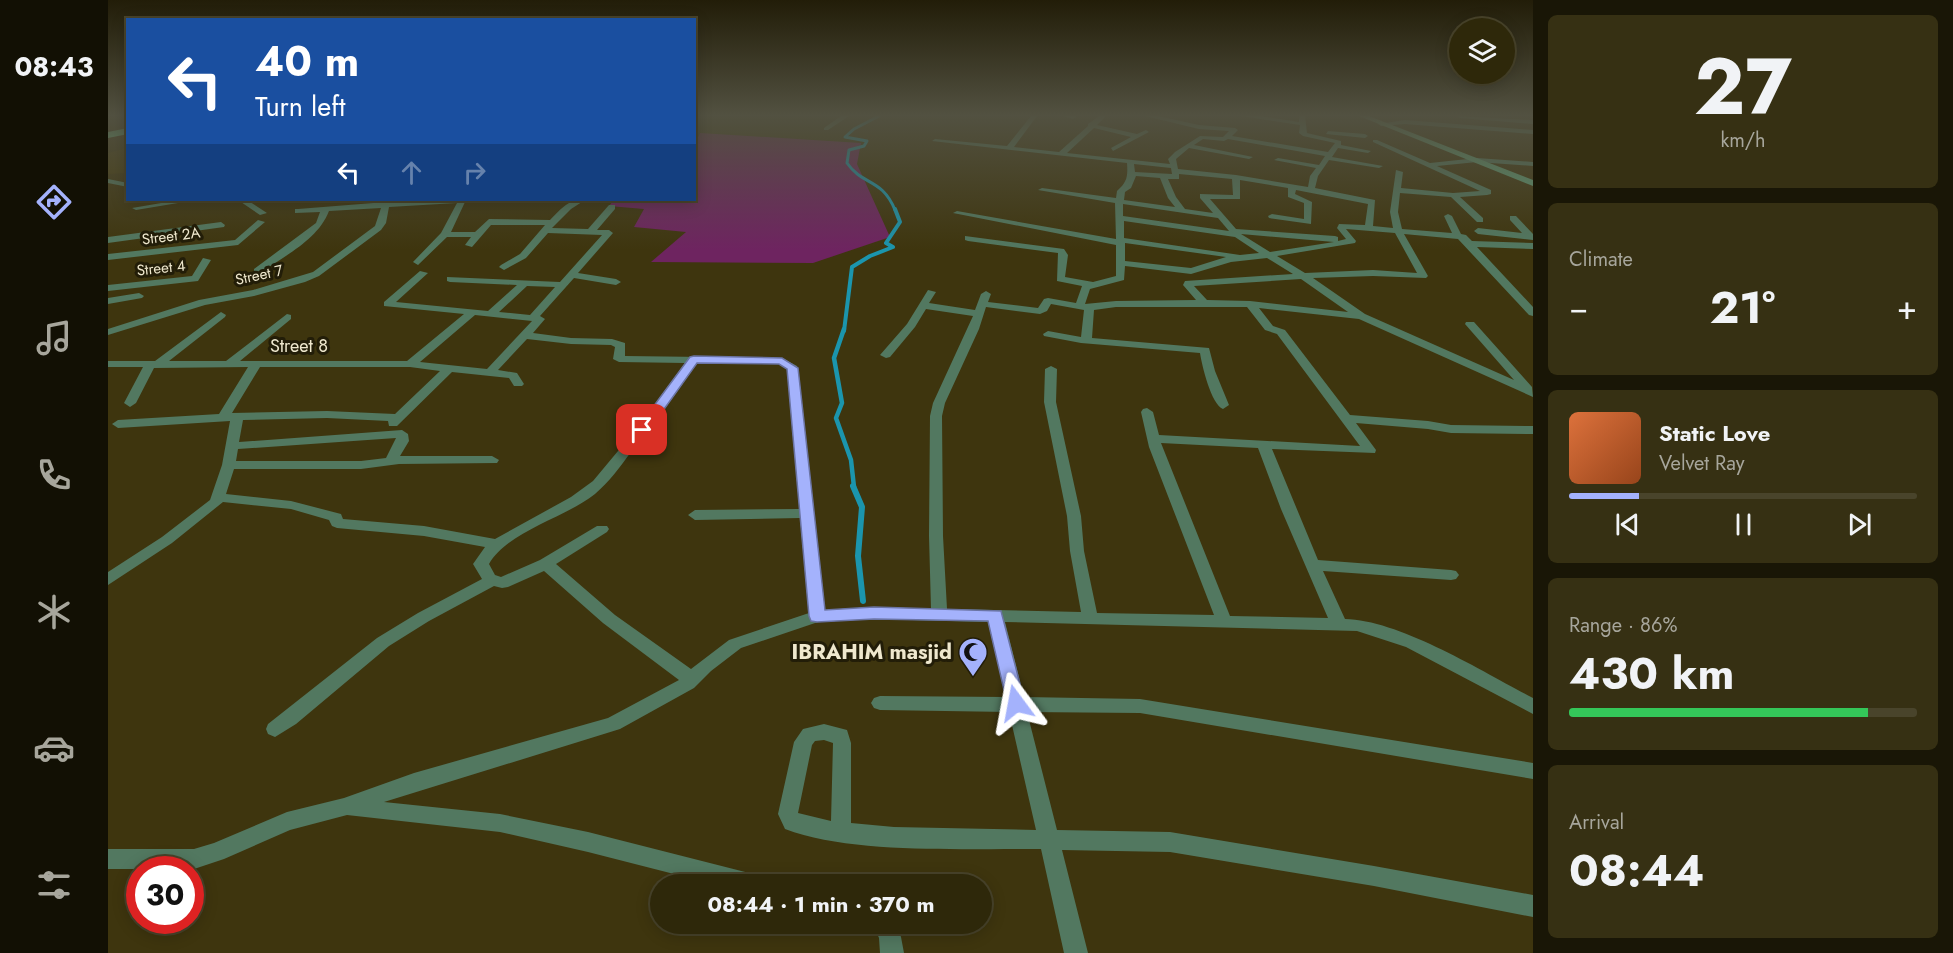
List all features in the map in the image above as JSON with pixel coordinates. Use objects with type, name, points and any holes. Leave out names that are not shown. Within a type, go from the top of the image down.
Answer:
[{"type":"main road","points":[[1478,160],[1533,183]]},
{"type":"street","points":[[968,238],[1061,251],[1064,255],[1060,279],[1092,285],[1119,280],[1121,278],[1120,200],[1121,191],[1128,186],[1132,174],[1130,160]]},
{"type":"street","points":[[1132,160],[1173,169],[1232,174],[1372,202],[1368,227]]},
{"type":"street","points":[[1132,174],[1176,177],[1172,160]]},
{"type":"street","points":[[1281,160],[1320,167]]},
{"type":"street","points":[[1311,190],[1314,176],[1325,160]]},
{"type":"street","points":[[1351,160],[1379,166]]},
{"type":"street","points":[[1396,190],[1453,195],[1489,193],[1420,160]]},
{"type":"street","points":[[1431,165],[1473,160]]},
{"type":"street","points":[[1484,160],[1533,164]]},
{"type":"street","points":[[1203,302],[1188,283],[1373,273],[1423,276],[1398,230],[1394,212],[1399,172]]},
{"type":"street","points":[[1232,174],[1237,197],[1203,196],[1235,233],[1361,316],[1394,333],[1532,393]]},
{"type":"street","points":[[108,176],[126,175]]},
{"type":"street","points":[[1163,176],[1172,198],[1182,210]]},
{"type":"street","points":[[108,181],[126,185]]},
{"type":"street","points":[[1284,235],[1272,216],[1308,222],[1308,202],[1291,195],[1292,187]]},
{"type":"street","points":[[1042,190],[1219,216]]},
{"type":"street","points":[[1453,195],[1480,220]]},
{"type":"street","points":[[136,208],[185,201]]},
{"type":"street","name":"Street 2A","points":[[108,257],[238,242],[262,218],[243,201]]},
{"type":"street","points":[[298,211],[418,201]]},
{"type":"street","points":[[418,262],[445,234],[463,201]]},
{"type":"street","points":[[504,267],[523,256],[568,207],[579,201]]},
{"type":"street","name":"Street 7","points":[[108,332],[203,302],[254,293],[316,274],[378,228],[382,223],[386,204]]},
{"type":"street","points":[[590,232],[612,207]]},
{"type":"street","points":[[257,271],[311,233],[320,224],[326,208]]},
{"type":"street","points":[[957,213],[1121,242],[1244,257]]},
{"type":"street","points":[[1448,216],[1458,236]]},
{"type":"street","points":[[1119,218],[1235,233],[1352,240]]},
{"type":"street","points":[[1513,218],[1531,238]]},
{"type":"street","points":[[469,245],[489,222],[609,233],[533,318]]},
{"type":"street","points":[[108,240],[221,225]]},
{"type":"street","points":[[1352,240],[1341,228],[1368,227],[1463,237],[1533,313]]},
{"type":"street","points":[[1478,231],[1531,238]]},
{"type":"street","points":[[445,234],[479,235]]},
{"type":"street","points":[[1121,263],[1191,271],[1244,257],[1270,255],[1352,240]]},
{"type":"street","points":[[1468,244],[1533,246]]},
{"type":"street","name":"Street 4","points":[[108,288],[195,279],[206,260]]},
{"type":"street","points":[[423,273],[388,304],[540,319],[490,372]]},
{"type":"street","points":[[572,275],[616,282]]},
{"type":"street","points":[[450,279],[563,285]]},
{"type":"street","points":[[490,314],[524,284]]},
{"type":"street","points":[[1086,340],[1083,291],[1092,285]]},
{"type":"street","points":[[886,355],[911,325],[931,292]]},
{"type":"street","points":[[108,301],[139,296]]},
{"type":"street","points":[[923,305],[983,304],[1040,311],[1044,309],[1048,301],[1084,308],[1116,304],[1203,302],[1250,304],[1361,316]]},
{"type":"street","points":[[939,614],[936,536],[938,478],[936,416],[939,403],[983,304]]},
{"type":"street","points":[[1154,440],[1368,451],[1369,448],[1348,419],[1281,332],[1269,328],[1250,304]]},
{"type":"street","points":[[410,364],[473,312]]},
{"type":"street","points":[[130,403],[153,365],[221,315]]},
{"type":"street","points":[[230,364],[287,317]]},
{"type":"street","points":[[1470,324],[1532,393]]},
{"type":"street","points":[[1048,334],[1086,340],[1205,350],[1209,371],[1223,405]]},
{"type":"street","points":[[524,335],[571,341],[612,342],[621,345],[619,359],[782,361],[793,368],[817,616]]},
{"type":"street","points":[[602,529],[545,564],[502,583],[492,580],[481,564],[482,559],[499,545],[600,483],[662,405],[694,359]]},
{"type":"street","name":"Street 8","points":[[108,364],[410,364],[513,375],[518,384]]},
{"type":"street","points":[[108,580],[193,522],[216,502],[229,465],[232,446],[230,417],[256,364]]},
{"type":"street","points":[[384,435],[397,417],[449,368]]},
{"type":"street","points":[[1051,369],[1050,402],[1074,516],[1077,550],[1090,617]]},
{"type":"street","points":[[1147,412],[1154,440],[1224,620]]},
{"type":"street","points":[[118,424],[317,413],[397,417]]},
{"type":"street","points":[[1348,419],[1428,424],[1451,429],[1533,430]]},
{"type":"street","points":[[232,446],[398,433],[404,436],[390,462]]},
{"type":"street","points":[[1264,446],[1288,509],[1339,624]]},
{"type":"street","points":[[229,465],[361,465],[492,459]]},
{"type":"street","points":[[217,497],[291,505],[336,517],[337,523],[423,531],[499,545]]},
{"type":"street","points":[[695,515],[807,513]]},
{"type":"street","points":[[545,564],[609,619],[692,679]]},
{"type":"street","points":[[1314,566],[1451,575]]},
{"type":"street","points":[[274,729],[385,640],[436,608],[453,603],[492,580]]},
{"type":"street","points":[[108,859],[194,859],[217,852],[287,821],[344,807],[414,782],[613,724],[692,679],[735,644],[817,616],[874,613],[939,614],[1358,625],[1412,643],[1531,709]]},
{"type":"street","points":[[995,615],[1076,953]]},
{"type":"street","points":[[880,703],[1102,704],[1172,710],[1533,771]]},
{"type":"street","points":[[841,832],[842,743],[840,736],[810,734],[803,742],[789,818],[792,822],[841,832],[894,837],[1170,842],[1374,876],[1533,906]]},
{"type":"street","points":[[344,807],[500,823],[588,842],[714,874]]},
{"type":"street","points":[[889,934],[892,953]]},
{"type":"shaded area","points":[[108,160],[126,160],[126,173],[108,174]]},
{"type":"shaded area","points":[[696,160],[858,160],[857,164],[890,237],[813,263],[651,262],[686,232],[634,227],[644,209],[609,206],[613,201],[696,201]]},
{"type":"waterway","points":[[847,160],[847,163],[859,176],[884,192],[895,210]]},
{"type":"waterway","points":[[844,331],[852,267],[870,256],[893,247],[886,243],[900,222],[895,209]]},
{"type":"waterway","points":[[844,329],[834,358],[842,403],[836,418],[851,460],[854,487]]},
{"type":"waterway","points":[[853,486],[862,507],[858,556],[863,601]]},
{"type":"place","name":"IBRAHIM masjid","points":[[973,678]]},
{"type":"route","points":[[642,430],[694,359],[782,361],[793,368],[817,616],[874,613],[995,615],[1016,703]]}]
